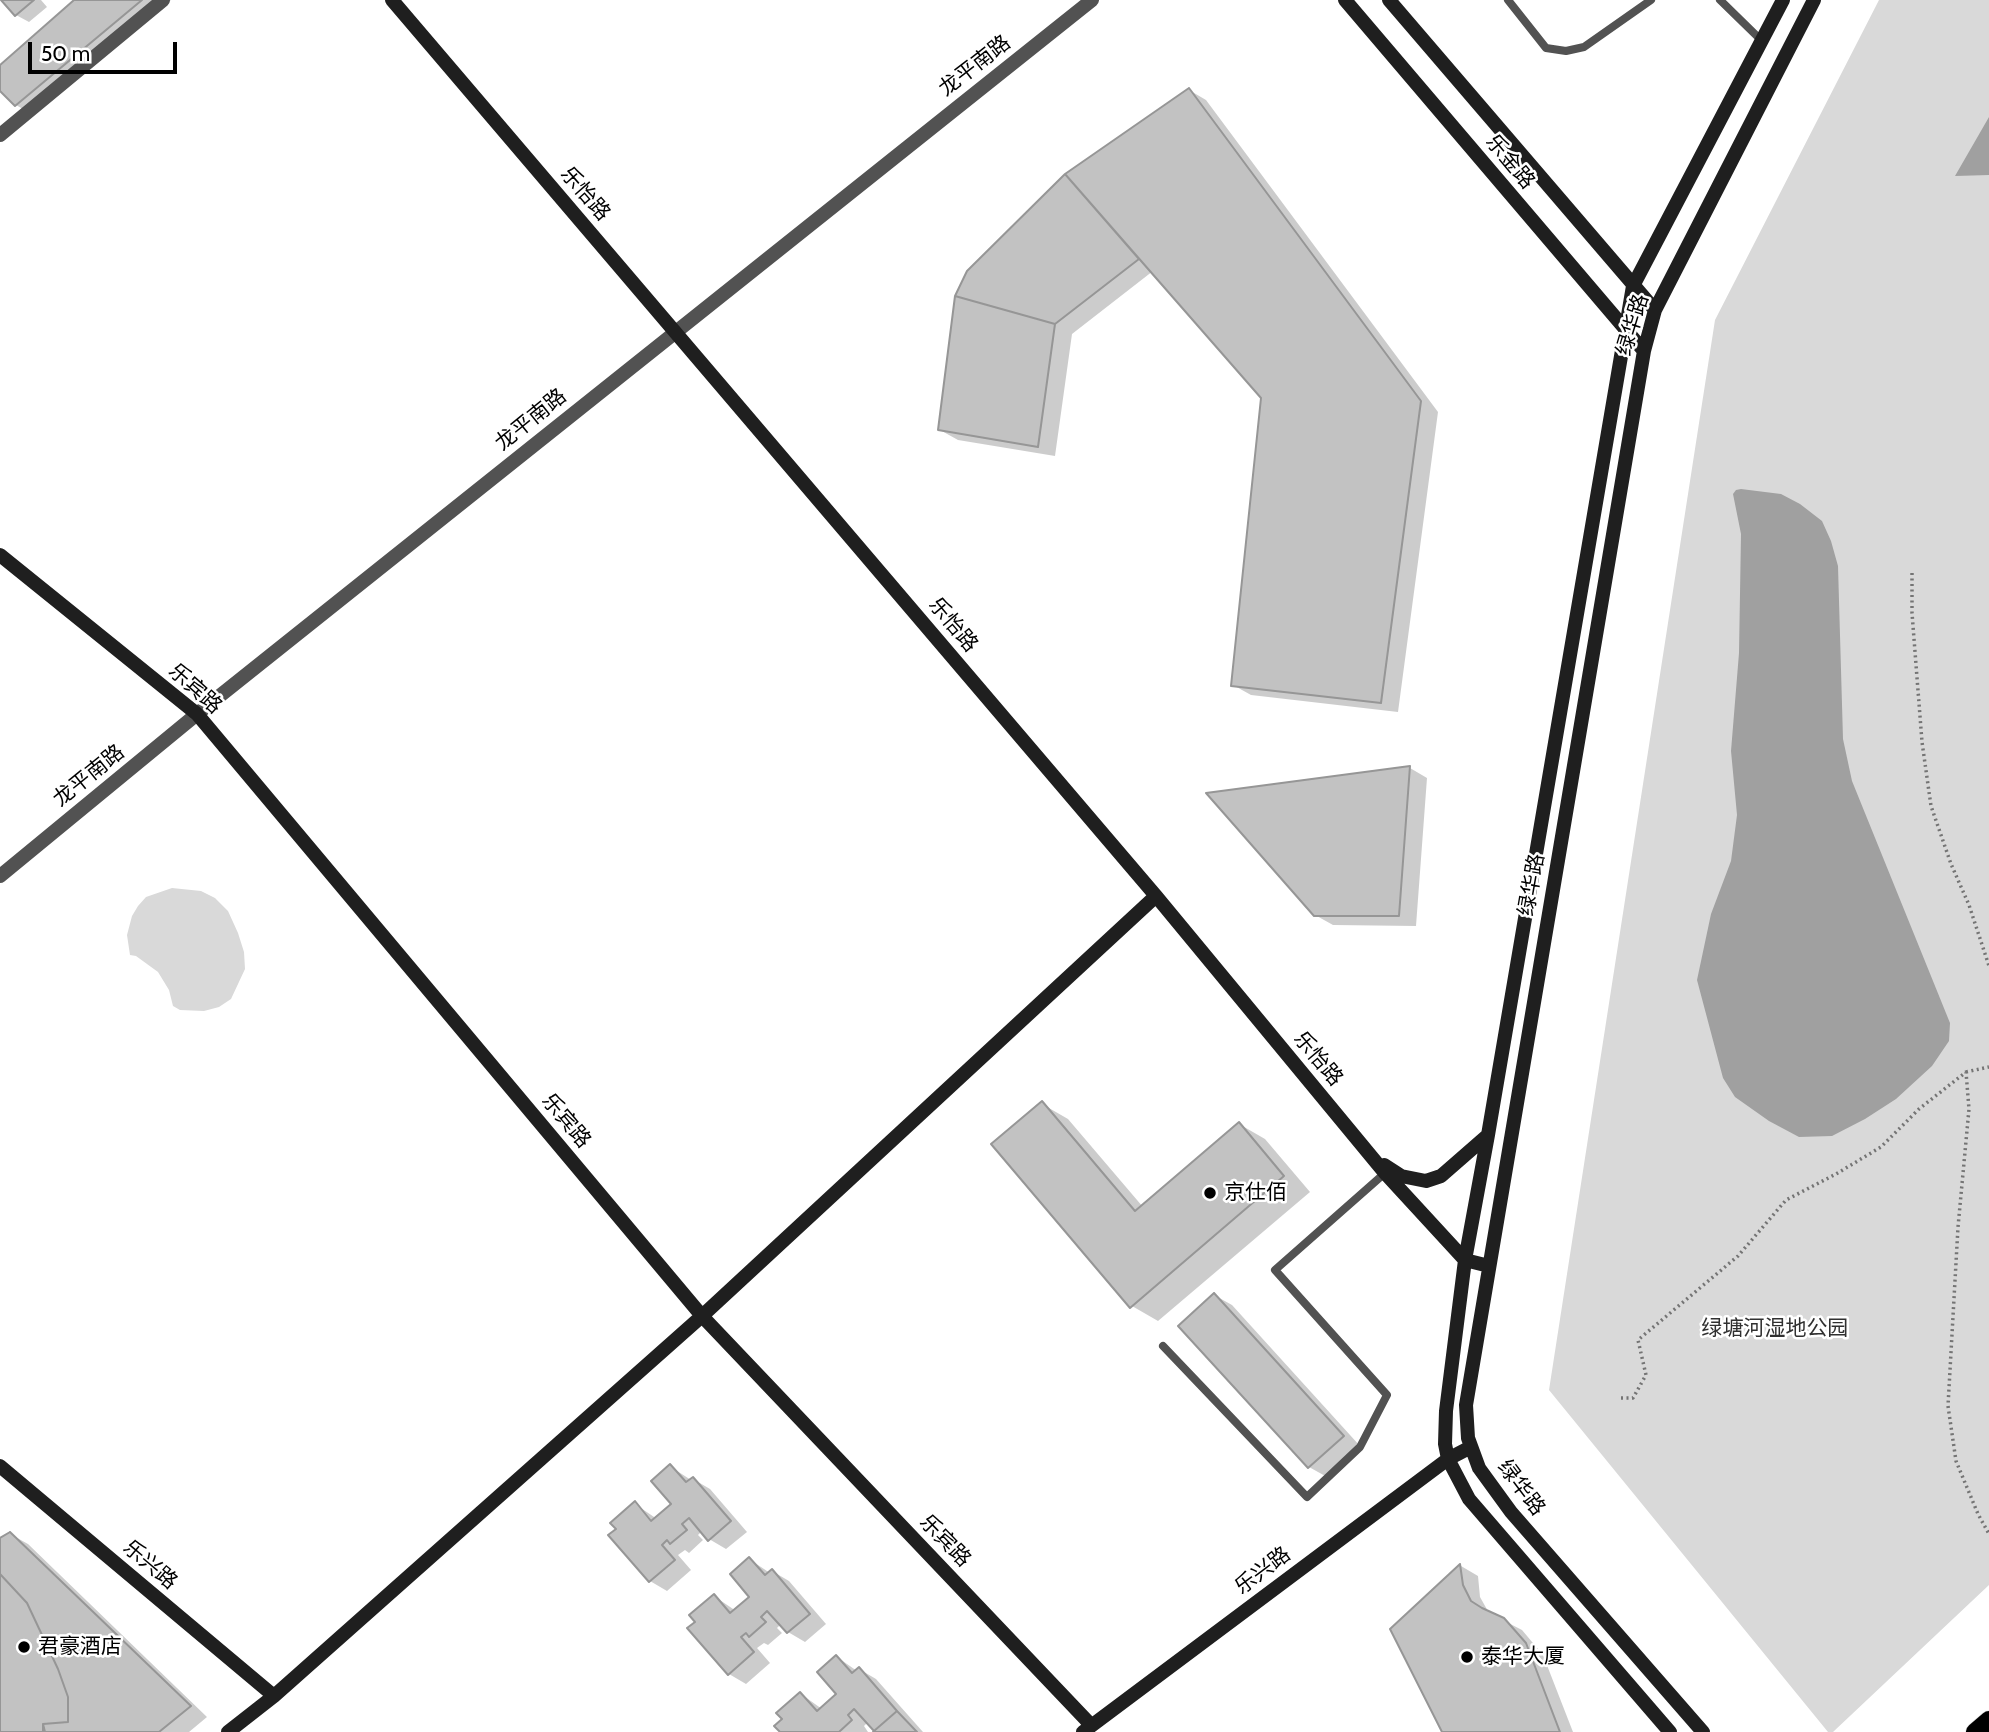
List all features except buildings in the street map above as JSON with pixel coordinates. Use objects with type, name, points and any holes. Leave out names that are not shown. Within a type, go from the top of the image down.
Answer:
[{"type":"main road","points":[[1975,1732],[1989,1720]]},
{"type":"street","points":[[0,135],[163,0]]},
{"type":"street","name":"乐怡路","points":[[392,0],[1156,896],[1372,1158],[1465,1259]]},
{"type":"street","name":"龙平南路","points":[[0,876],[197,714],[1092,0]]},
{"type":"street","name":"乐金路","points":[[1345,0],[1644,351]]},
{"type":"street","name":"乐金路","points":[[1389,0],[1655,310]]},
{"type":"street","name":"绿华路","points":[[1670,1732],[1469,1499],[1448,1459],[1445,1444],[1446,1411],[1465,1259],[1489,1135],[1633,286],[1783,0]]},
{"type":"street","name":"绿华路","points":[[1703,1732],[1510,1512],[1479,1468],[1468,1438],[1466,1405],[1644,351],[1655,310],[1814,0]]},
{"type":"street","name":"乐宾路","points":[[0,555],[197,714],[702,1315],[1087,1729]]},
{"type":"street","points":[[228,1732],[274,1696],[702,1315],[1156,896]]},
{"type":"street","points":[[1372,1158],[1401,1175],[1426,1181],[1441,1176],[1489,1135]]},
{"type":"street","points":[[1465,1259],[1489,1266]]},
{"type":"street","name":"乐兴路","points":[[1087,1729],[1448,1459],[1471,1447]]},
{"type":"street","name":"乐兴路","points":[[0,1466],[274,1696]]},
{"type":"lane","points":[[1508,0],[1546,48],[1566,51],[1584,47],[1651,0]]},
{"type":"lane","points":[[1720,0],[1762,41]]},
{"type":"lane","points":[[1163,1346],[1307,1497],[1360,1447],[1387,1395],[1275,1270],[1385,1173]]},
{"type":"path","points":[[1912,573],[1918,690],[1931,806],[1989,966]]},
{"type":"path","points":[[1620,1398],[1633,1398],[1646,1374],[1638,1340],[1738,1256],[1786,1200],[1881,1147],[1919,1109],[1966,1072],[1989,1067]]},
{"type":"path","points":[[1966,1072],[1969,1109],[1958,1227],[1948,1406],[1956,1461],[1989,1534]]},
{"type":"green space","name":"绿塘河湿地公园","points":[[1879,0],[1989,0],[1989,1585],[1833,1732],[1828,1732],[1549,1390],[1715,320]]},
{"type":"green space","points":[[172,888],[201,891],[215,898],[228,911],[238,933],[244,952],[245,969],[231,999],[219,1007],[204,1011],[180,1010],[173,1006],[169,990],[158,972],[136,956],[130,955],[127,935],[138,906],[146,897]]},
{"type":"shaded area","points":[[1989,117],[1989,175],[1955,176]]},
{"type":"shaded area","points":[[1741,489],[1781,494],[1800,504],[1822,521],[1831,541],[1838,566],[1843,739],[1852,781],[1950,1023],[1949,1041],[1932,1066],[1896,1099],[1832,1136],[1799,1137],[1769,1121],[1735,1097],[1723,1078],[1697,980],[1711,914],[1731,861],[1737,815],[1731,751],[1739,653],[1741,534],[1733,494]]},
{"type":"place","name":"京仕佰","points":[[1210,1193]]},
{"type":"place","name":"君豪酒店","points":[[24,1647]]},
{"type":"place","name":"泰华大厦","points":[[1467,1657]]}]
